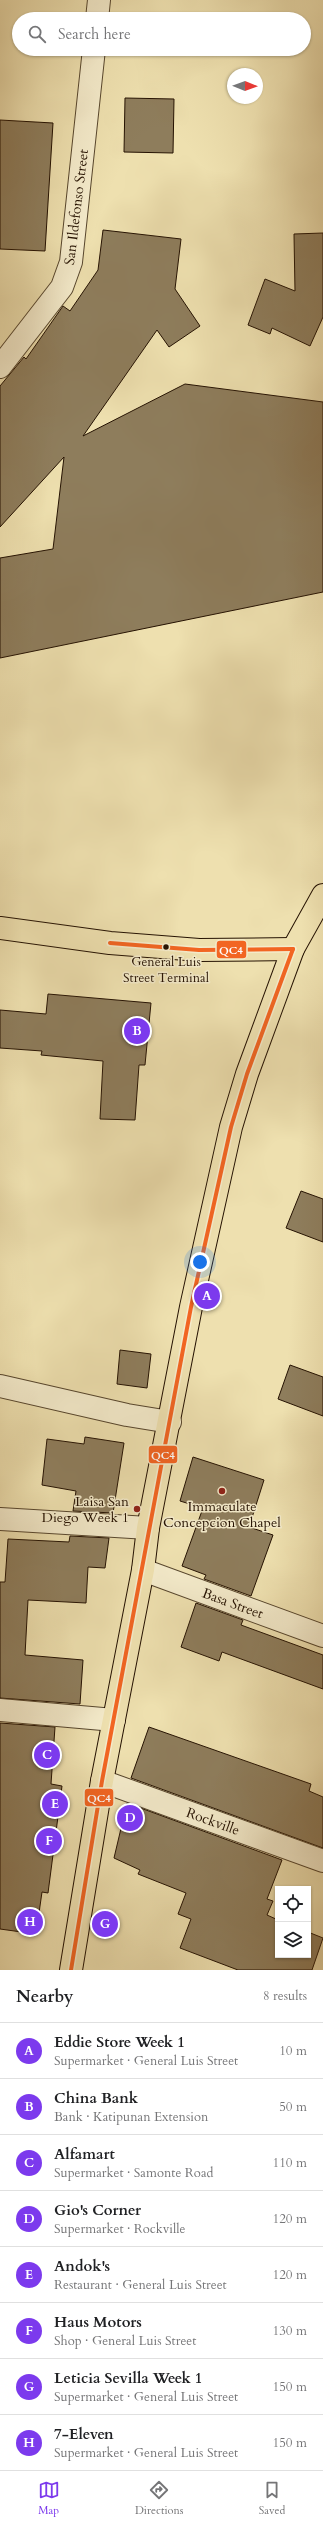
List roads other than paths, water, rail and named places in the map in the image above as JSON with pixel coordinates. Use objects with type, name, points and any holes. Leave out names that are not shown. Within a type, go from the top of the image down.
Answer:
[{"type":"main road","points":[[71,1970],[102,1782],[143,1570],[148,1528],[170,1422],[191,1307],[231,1127],[247,1074],[293,949],[323,894]]},
{"type":"main road","points":[[0,928],[110,944],[199,950],[293,949]]},
{"type":"street","points":[[98,12],[99,0]]},
{"type":"street","name":"San Ildefonso Street","points":[[0,367],[62,287],[70,262],[93,56]]},
{"type":"street","points":[[0,1386],[127,1416],[170,1422]]},
{"type":"street","points":[[0,1519],[148,1528]]},
{"type":"street","name":"Basa Street","points":[[143,1570],[323,1636]]},
{"type":"street","points":[[0,1710],[114,1720]]},
{"type":"street","name":"Rockville","points":[[102,1782],[323,1862]]},
{"type":"place","name":"General Luis Street Terminal","points":[[166,947]]},
{"type":"place","name":"China Bank","points":[[137,1031]]},
{"type":"place","name":"Eddie Store Week 1","points":[[207,1296]]},
{"type":"place","name":"Immaculate Concepcion Chapel","points":[[222,1491]]},
{"type":"place","name":"Laisa San Diego Week 1","points":[[137,1509]]},
{"type":"place","name":"Alfamart","points":[[47,1755]]},
{"type":"place","name":"Andok's","points":[[55,1804]]},
{"type":"place","name":"Gio's Corner","points":[[130,1818]]},
{"type":"place","name":"Haus Motors","points":[[49,1841]]},
{"type":"place","name":"7-Eleven","points":[[30,1922]]},
{"type":"place","name":"Leticia Sevilla Week 1","points":[[105,1924]]}]
